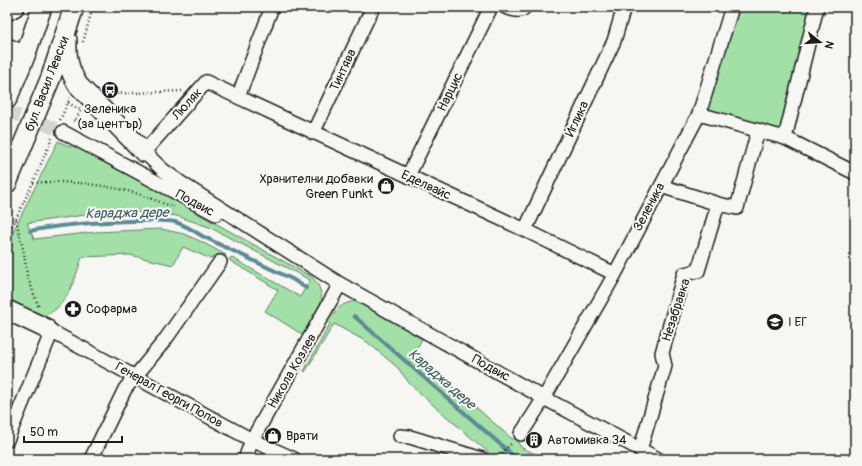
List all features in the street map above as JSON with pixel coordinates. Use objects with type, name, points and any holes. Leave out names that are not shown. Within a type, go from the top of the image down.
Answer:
[{"type":"highway","points":[[7,11],[14,7]]},
{"type":"highway","points":[[7,99],[25,56],[42,7]]},
{"type":"highway","name":"бул. Васил Левски","points":[[7,183],[30,129],[67,31],[74,7]]},
{"type":"highway","points":[[67,31],[66,56],[71,74],[78,85],[144,152]]},
{"type":"highway","points":[[7,48],[25,56]]},
{"type":"highway","points":[[7,310],[48,329]]},
{"type":"street","points":[[238,97],[272,7]]},
{"type":"street","name":"Тинтява","points":[[313,133],[373,7]]},
{"type":"street","name":"Нарцис","points":[[408,176],[491,7]]},
{"type":"street","points":[[504,7],[517,11],[523,10],[525,7]]},
{"type":"street","name":"Иглика","points":[[525,230],[614,40],[624,7]]},
{"type":"street","name":"Зеленика","points":[[518,437],[544,398],[615,274],[699,114],[732,7]]},
{"type":"street","points":[[785,138],[816,7]]},
{"type":"street","name":"Люляк","points":[[144,152],[206,82],[238,97]]},
{"type":"street","name":"Еделвайс","points":[[238,97],[525,230],[615,274]]},
{"type":"street","points":[[699,114],[785,138],[855,173]]},
{"type":"street","name":"Подвис","points":[[59,129],[326,276]]},
{"type":"street","points":[[661,186],[718,204],[737,208],[758,131]]},
{"type":"street","name":"Подвис","points":[[144,152],[163,170],[184,185],[326,276],[338,289],[658,459]]},
{"type":"street","name":"Незабравка","points":[[640,450],[665,366],[662,353],[684,274],[698,271],[718,204]]},
{"type":"street","points":[[91,459],[125,389],[185,313],[220,262]]},
{"type":"street","name":"Никола Козлев","points":[[245,459],[252,440],[338,289]]},
{"type":"street","points":[[7,440],[48,329]]},
{"type":"street","name":"Генерал Георги Попов","points":[[48,329],[252,440],[294,459]]},
{"type":"street","points":[[400,436],[410,437],[482,459]]},
{"type":"path","points":[[82,47],[93,7]]},
{"type":"path","points":[[7,238],[59,129],[68,102],[78,85]]},
{"type":"path","points":[[105,93],[198,90]]},
{"type":"path","points":[[68,102],[80,110],[75,121],[73,120]]},
{"type":"path","points":[[33,183],[52,181],[78,182],[129,191],[177,208]]},
{"type":"path","points":[[16,220],[24,253],[27,275],[48,329]]},
{"type":"path","points":[[496,459],[518,437]]},
{"type":"green space","points":[[732,7],[817,7],[785,138],[699,114]]},
{"type":"green space","points":[[58,141],[71,147],[73,144],[312,277],[319,288],[322,300],[303,335],[265,311],[278,290],[229,260],[231,257],[300,297],[310,280],[209,227],[177,216],[150,212],[92,214],[27,223],[34,239],[96,232],[161,229],[184,234],[226,255],[222,261],[213,257],[211,259],[183,247],[173,265],[130,255],[82,257],[68,294],[56,309],[48,314],[38,318],[7,303],[7,244]]},
{"type":"green space","points":[[357,301],[363,303],[422,339],[416,350],[446,381],[511,438],[516,440],[522,448],[547,459],[496,459],[433,405],[410,384],[397,367],[367,342],[334,324],[305,372],[304,371],[330,324],[328,322],[333,314],[343,305]]},
{"type":"waterway","name":"Караджа дере","points":[[30,231],[68,225],[119,221],[153,220],[175,222],[186,226],[202,236],[292,279],[306,288]]},
{"type":"waterway","name":"Караджа дере","points":[[354,316],[517,459]]},
{"type":"tunnel","points":[[7,113],[28,118],[63,132]]},
{"type":"place","name":"Зеленика (за център)","points":[[110,90]]},
{"type":"place","name":"Хранителни добавки Green Punkt","points":[[386,186]]},
{"type":"place","name":"Софарма","points":[[73,309]]},
{"type":"place","name":"I ЕГ","points":[[775,322]]},
{"type":"place","name":"Врати","points":[[273,436]]},
{"type":"place","name":"Автомивка 34","points":[[534,440]]}]
